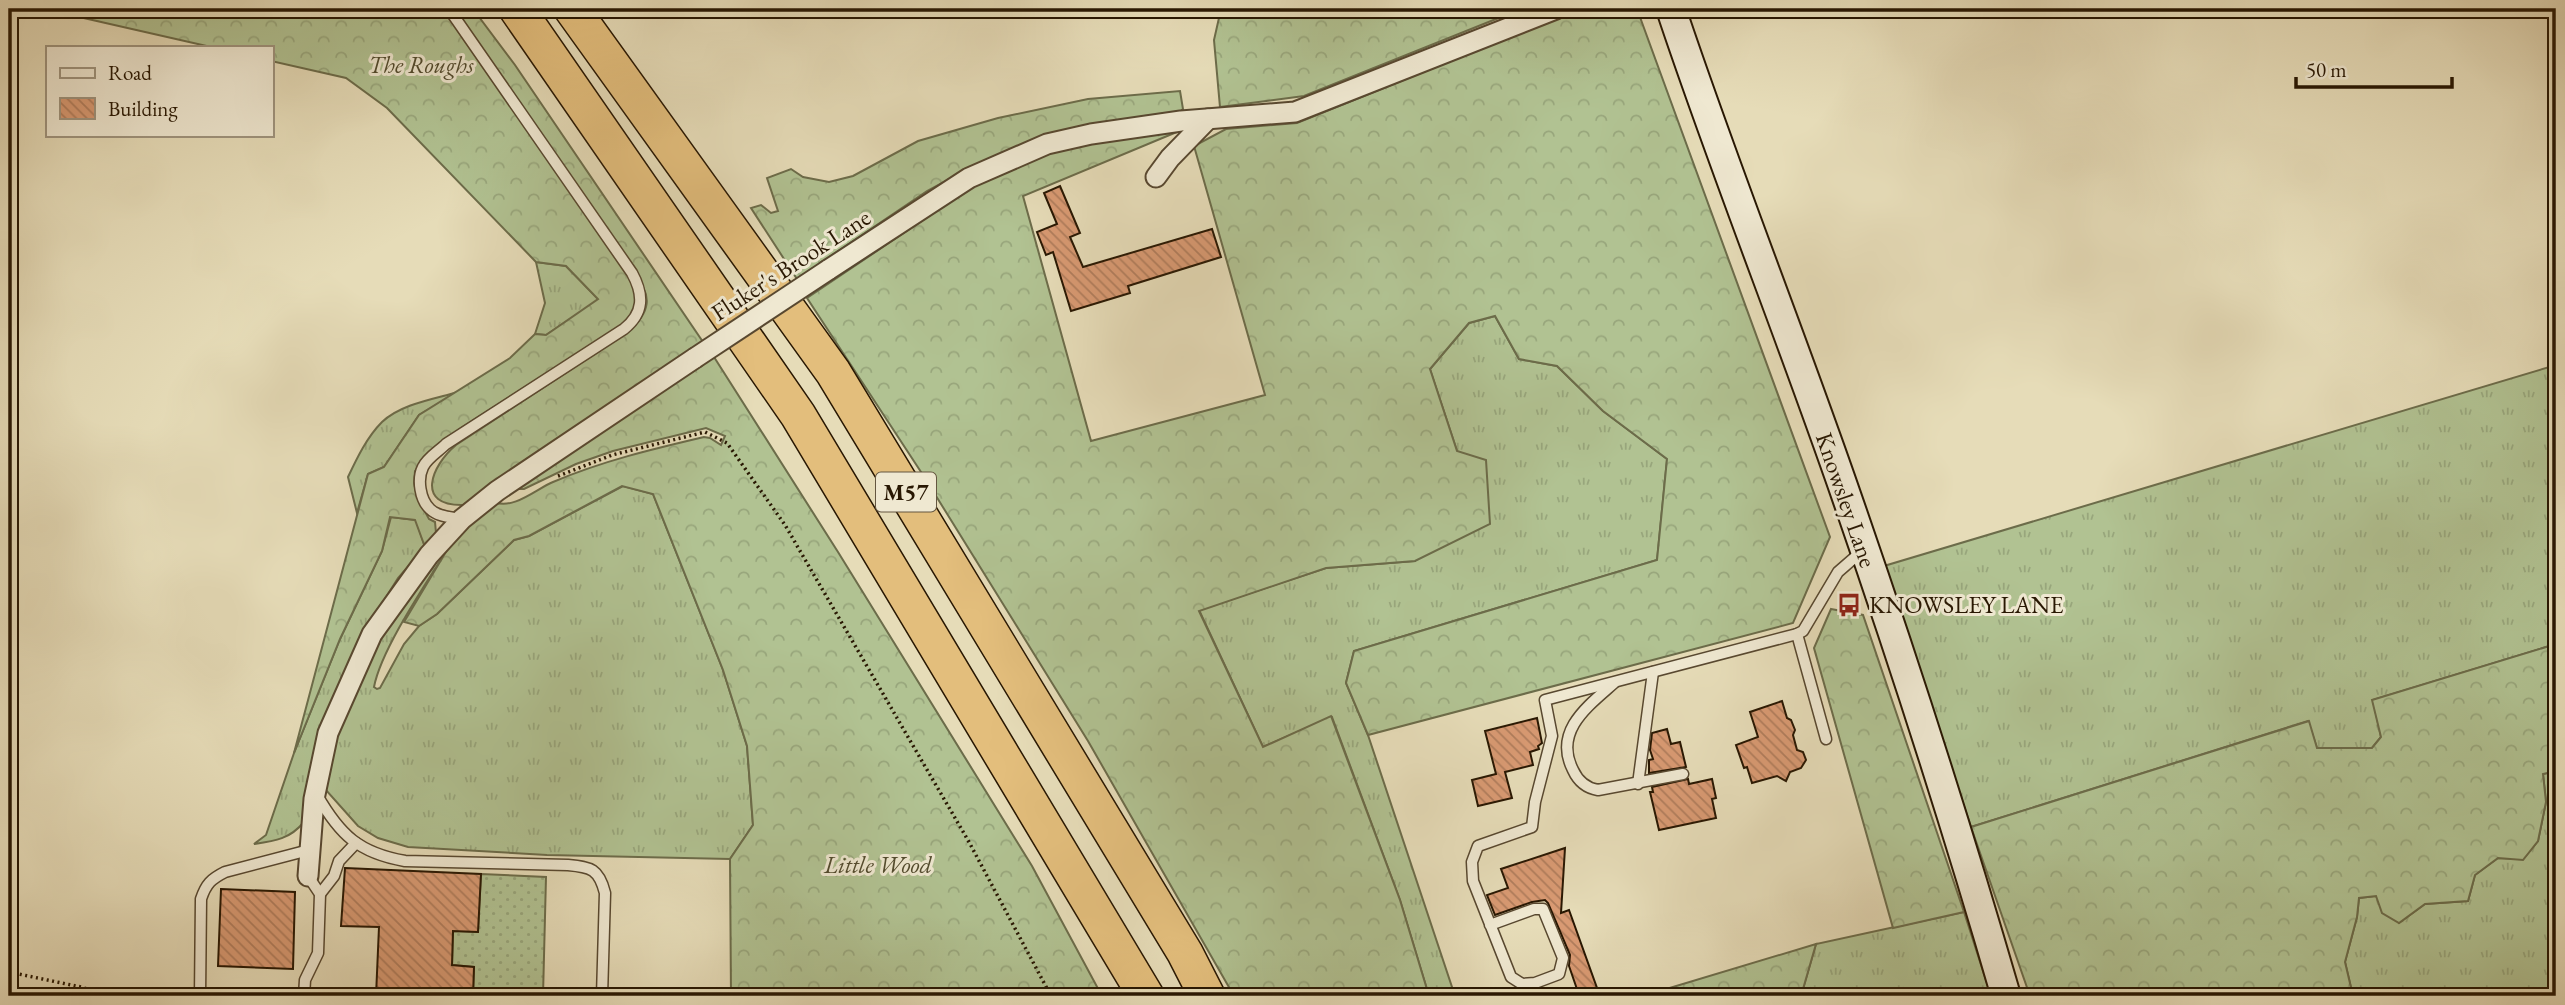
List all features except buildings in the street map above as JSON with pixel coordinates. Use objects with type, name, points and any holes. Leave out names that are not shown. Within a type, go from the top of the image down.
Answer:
[{"type":"highway","name":"M57","points":[[517,9],[798,415],[1146,996]]},
{"type":"highway","name":"M57","points":[[572,9],[833,372],[1185,953],[1206,996]]},
{"type":"main road","name":"Knowsley Lane","points":[[1671,9],[1864,549],[1962,841],[2006,996]]},
{"type":"street","name":"Fluker's Brook Lane","points":[[308,876],[316,791],[328,733],[372,634],[429,555],[462,519],[497,491],[969,178],[1047,144],[1091,134],[1208,119],[1295,112],[1556,9]]},
{"type":"street","points":[[1156,177],[1170,158],[1208,119]]},
{"type":"lane","points":[[449,9],[632,273],[640,287],[642,300],[635,320],[624,329],[446,444],[423,465],[419,480],[429,509],[443,516],[462,519]]},
{"type":"lane","points":[[1490,925],[1534,909],[1543,909],[1563,958],[1559,974],[1535,983],[1522,984],[1511,977],[1490,925],[1473,881],[1472,862],[1478,846],[1532,827],[1535,802],[1552,736],[1545,699],[1797,635],[1803,631],[1838,572],[1864,549]]},
{"type":"lane","points":[[1797,635],[1826,739]]},
{"type":"lane","points":[[1638,784],[1653,672]]},
{"type":"lane","points":[[1616,681],[1572,723],[1567,748],[1577,778],[1590,789],[1598,790],[1683,774]]},
{"type":"lane","points":[[316,791],[345,833],[362,849],[380,856],[405,861],[587,867],[596,872],[604,893],[602,996]]},
{"type":"lane","points":[[320,894],[334,876],[339,860],[356,843]]},
{"type":"lane","points":[[200,996],[201,899],[206,886],[212,878],[225,872],[309,850]]},
{"type":"lane","points":[[304,996],[305,980],[318,953],[320,894],[308,876]]},
{"type":"path","points":[[553,478],[612,455],[705,432],[727,443],[785,525],[969,842],[1051,996]]},
{"type":"path","points":[[9,972],[81,987],[108,996]]},
{"type":"green space","name":"The Roughs","points":[[44,9],[473,9],[515,65],[703,342],[463,505],[448,504],[438,499],[433,492],[435,473],[456,445],[635,325],[647,304],[644,289],[633,274],[637,305],[630,320],[461,428],[427,454],[415,471],[414,483],[417,497],[429,519],[435,522],[436,533],[425,547],[415,520],[390,517],[382,551],[340,639],[294,753],[368,474],[384,467],[419,415],[510,358],[535,334],[546,335],[598,299],[566,266],[536,262],[387,108],[346,78],[273,61],[273,46],[207,46]]},
{"type":"green space","points":[[1221,9],[1521,9],[1304,96],[1220,107],[1214,40]]},
{"type":"green space","points":[[1580,9],[1637,9],[1830,537],[1793,623],[1368,735],[1346,683],[1354,651],[1657,560],[1667,459],[1603,411],[1557,366],[1519,359],[1495,316],[1469,323],[1430,369],[1457,451],[1486,460],[1490,524],[1415,561],[1326,568],[1199,611],[1263,747],[1331,716],[1400,900],[1429,996],[1234,996],[1088,741],[923,475],[807,298],[975,185],[1064,147],[1184,129],[1023,196],[1091,441],[1265,395],[1194,146],[1226,129],[1297,123]]},
{"type":"green space","points":[[1180,91],[1183,109],[1177,114],[968,169],[927,191],[797,279],[751,208],[761,205],[771,213],[778,211],[767,178],[791,169],[803,177],[829,182],[853,176],[918,141],[998,118],[1088,99]]},
{"type":"green space","points":[[536,262],[566,266],[599,300],[546,335],[535,334],[545,303]]},
{"type":"green space","points":[[1495,316],[1519,359],[1557,366],[1603,411],[1667,459],[1657,560],[1354,651],[1346,683],[1368,735],[1455,996],[1429,996],[1400,900],[1332,717],[1263,747],[1199,610],[1326,568],[1415,561],[1457,451],[1430,369],[1469,323]]},
{"type":"green space","name":"Little Wood","points":[[714,357],[1032,866],[1102,996],[731,996],[730,859],[753,825],[747,746],[723,670],[653,494],[622,486],[529,536],[514,540],[437,614],[419,626],[404,622],[453,540],[494,502],[502,504],[517,501],[571,475],[666,446],[704,437],[721,445],[725,436],[706,428],[613,451],[576,464],[524,489],[510,489]]},
{"type":"green space","points":[[2556,365],[2556,644],[2373,700],[2381,737],[2372,748],[2317,748],[2308,721],[1971,827],[1884,566]]},
{"type":"green space","points":[[458,392],[419,415],[384,467],[368,474],[357,513],[348,477],[363,448],[382,422],[408,406]]},
{"type":"green space","points":[[623,486],[653,494],[723,670],[747,746],[753,825],[730,859],[547,855],[408,847],[378,838],[358,826],[325,789],[333,747],[354,691],[381,632],[437,556],[442,558],[385,656],[374,687],[377,689],[404,644],[419,626],[437,614],[514,540],[529,536]]},
{"type":"green space","points":[[391,517],[416,520],[425,547],[398,578],[366,629],[304,822],[288,836],[254,844],[266,835],[294,753],[340,639],[382,551]]},
{"type":"green space","points":[[1831,609],[1863,615],[1964,912],[1893,928],[1814,648]]},
{"type":"green space","points":[[2556,644],[2556,771],[2543,774],[2546,802],[2538,841],[2523,860],[2498,858],[2475,875],[2468,901],[2425,904],[2399,923],[2382,913],[2376,896],[2359,898],[2357,917],[2345,962],[2353,996],[2030,996],[1971,827],[2309,721],[2317,748],[2372,748],[2381,737],[2372,700]]},
{"type":"green space","points":[[2556,771],[2556,996],[2353,996],[2345,962],[2357,917],[2359,898],[2376,896],[2399,923],[2425,904],[2468,901],[2475,875],[2498,858],[2523,859],[2538,841],[2546,802],[2543,774]]},
{"type":"green space","points":[[481,874],[546,877],[543,996],[473,996],[474,967],[452,965],[453,931],[478,932]]},
{"type":"green space","points":[[1964,912],[1991,996],[1801,996],[1816,944]]},
{"type":"green space","points":[[1816,944],[1801,996],[1643,996]]},
{"type":"waterway","points":[[9,988],[44,996]]},
{"type":"place","name":"KNOWSLEY LANE","points":[[1849,605]]}]
